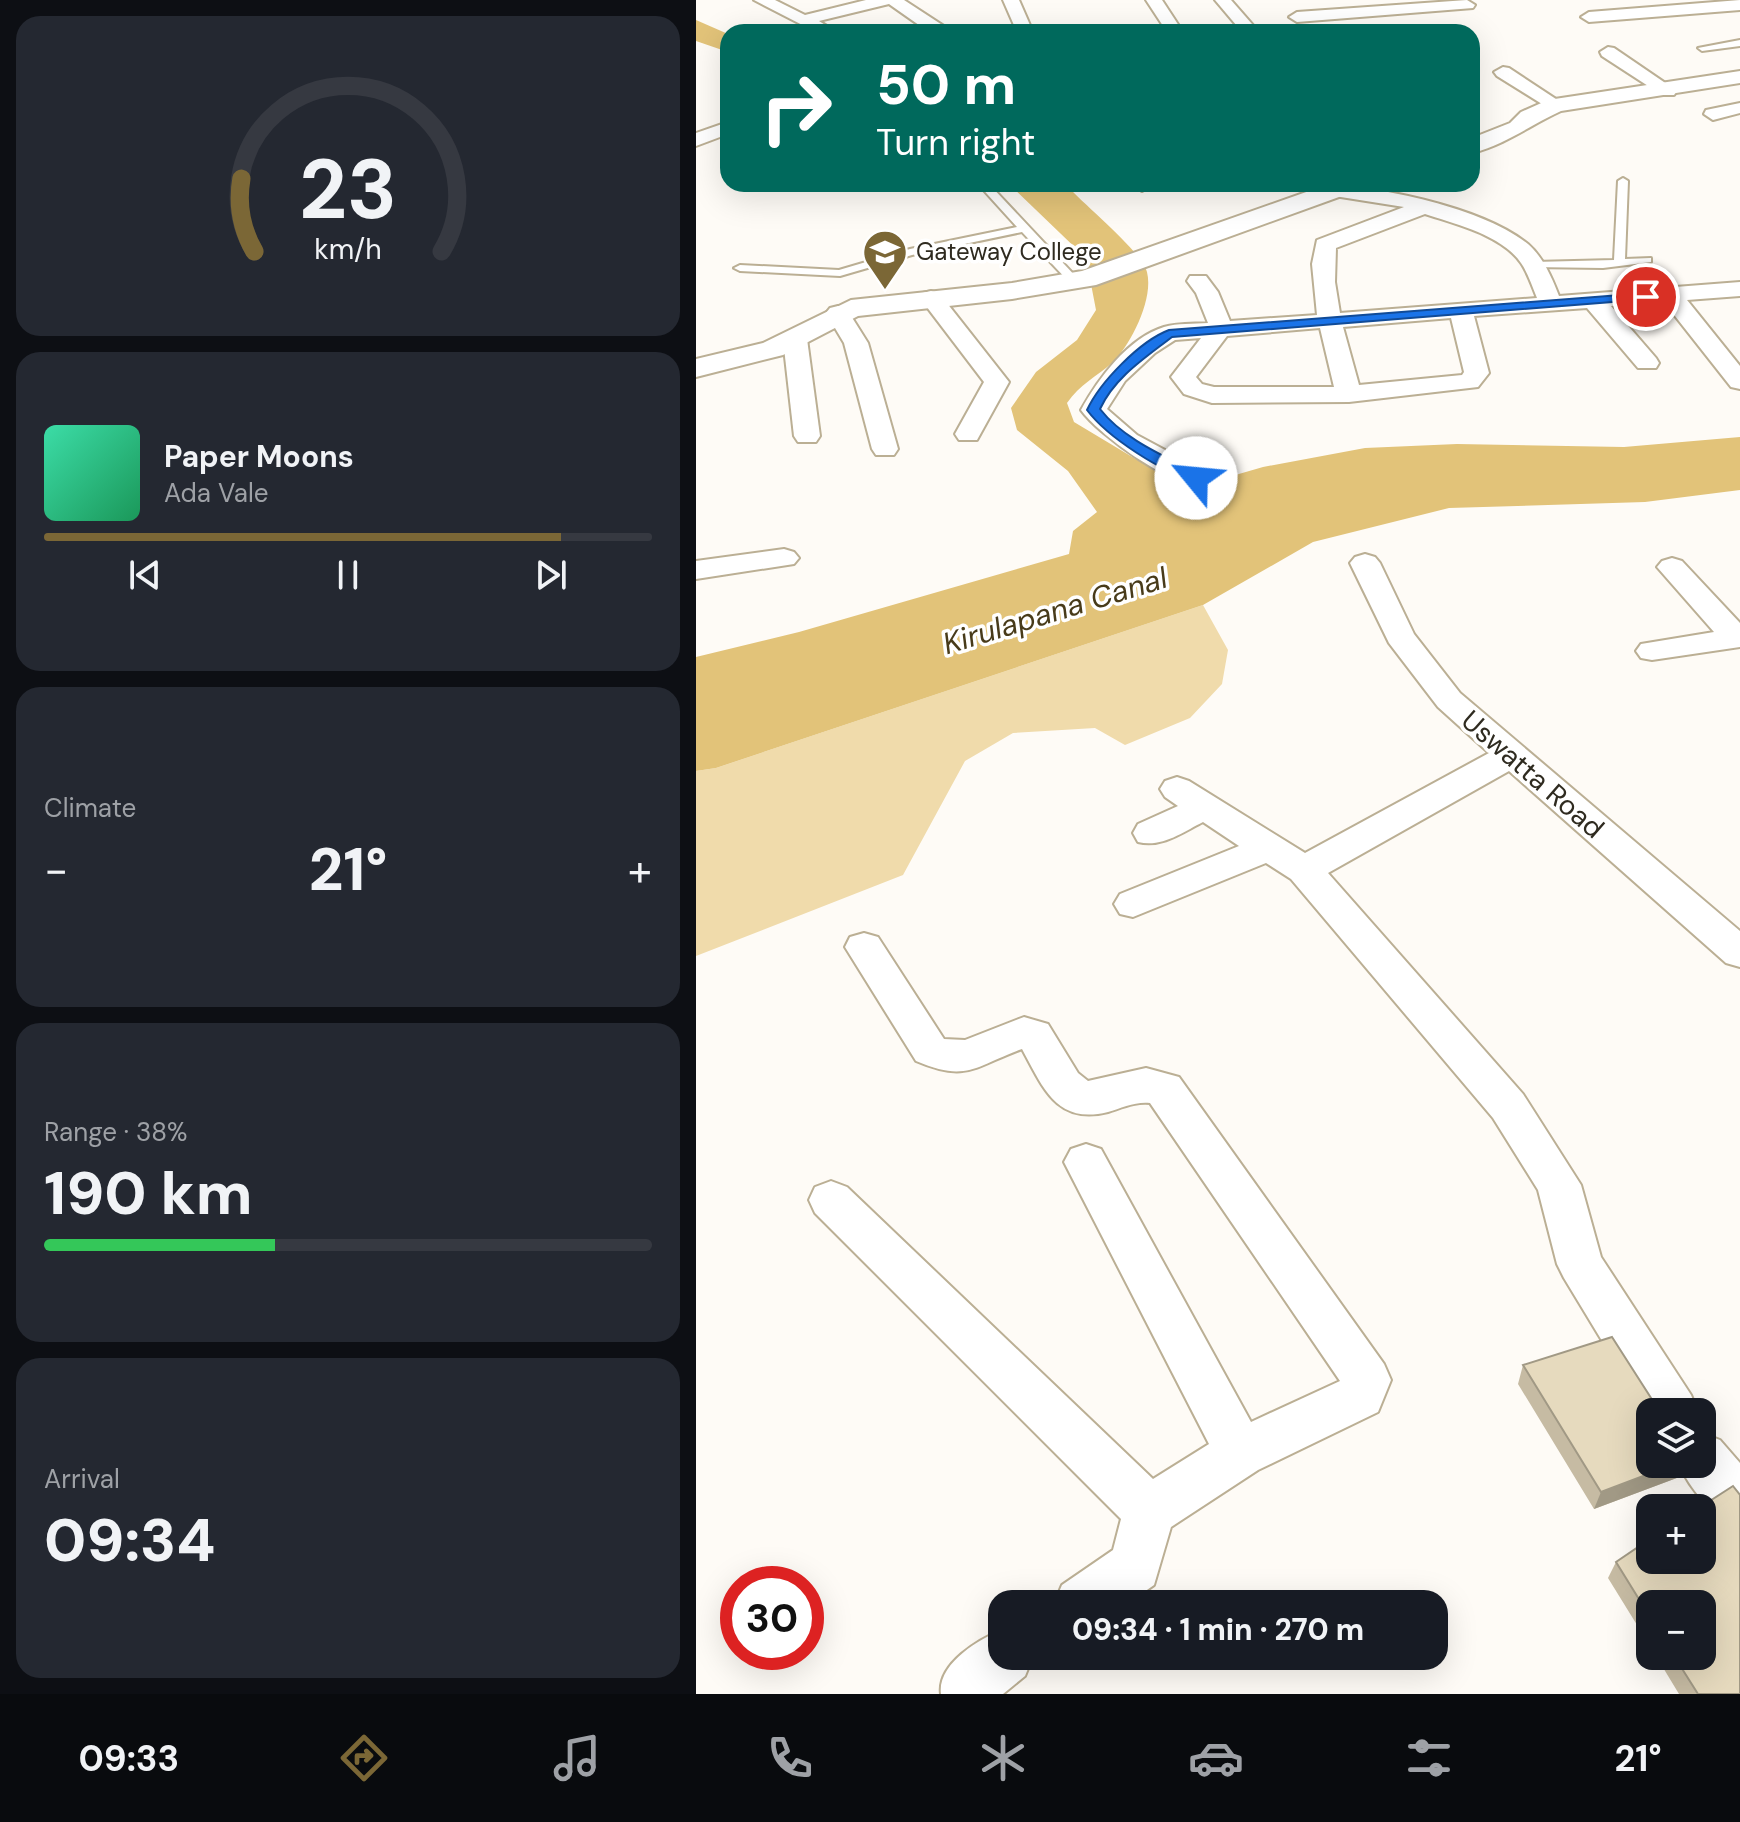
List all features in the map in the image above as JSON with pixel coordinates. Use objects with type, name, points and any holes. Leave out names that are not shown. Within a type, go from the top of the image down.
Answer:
[{"type":"street","points":[[762,0],[812,24]]},
{"type":"street","points":[[803,20],[886,0]]},
{"type":"street","points":[[894,0],[929,24]]},
{"type":"street","points":[[1011,0],[1022,24]]},
{"type":"street","points":[[1154,0],[1165,24]]},
{"type":"street","points":[[1223,0],[1244,24]]},
{"type":"street","points":[[1305,24],[1292,12],[1467,5]]},
{"type":"street","points":[[1589,17],[1740,5]]},
{"type":"street","points":[[1698,25],[1740,21]]},
{"type":"street","points":[[1608,52],[1668,91]]},
{"type":"street","points":[[1503,72],[1556,105]]},
{"type":"street","points":[[1480,143],[1518,128],[1529,117],[1556,105],[1668,91],[1740,77]]},
{"type":"street","points":[[1713,114],[1740,108]]},
{"type":"street","points":[[696,140],[720,131]]},
{"type":"street","points":[[696,368],[748,357],[795,339],[838,313],[876,303],[1081,281],[1157,256],[1319,192]]},
{"type":"street","points":[[1366,192],[1424,207],[1520,248],[1534,265],[1551,304]]},
{"type":"street","points":[[1349,394],[1329,319],[1322,265],[1325,245],[1424,207]]},
{"type":"street","points":[[1198,281],[1207,292],[1221,327]]},
{"type":"street","points":[[1196,478],[1144,450],[1104,423],[1094,410],[1102,391],[1169,333],[1740,289]]},
{"type":"street","points":[[1671,295],[1740,382]]},
{"type":"street","points":[[931,298],[997,382],[968,434]]},
{"type":"street","points":[[1594,301],[1647,363]]},
{"type":"street","points":[[1221,327],[1183,377],[1193,389],[1212,395],[1246,397],[1349,394],[1469,382],[1477,373],[1461,312]]},
{"type":"street","points":[[838,313],[856,343],[885,449]]},
{"type":"street","points":[[795,339],[807,436]]},
{"type":"street","points":[[696,570],[784,558]]},
{"type":"street","name":"Uswatta Road","points":[[1365,563],[1408,647],[1449,700],[1740,953]]},
{"type":"street","points":[[1672,567],[1738,637]]},
{"type":"street","points":[[1652,651],[1738,637]]},
{"type":"street","points":[[1304,870],[1512,755]]},
{"type":"street","points":[[1151,833],[1191,798],[1304,870],[1508,1106],[1559,1185],[1580,1264],[1664,1398]]},
{"type":"street","points":[[1133,904],[1268,848]]},
{"type":"street","points":[[864,947],[930,1050],[945,1058],[964,1058],[1014,1034],[1024,1033],[1034,1035],[1063,1085],[1075,1095],[1090,1099],[1146,1085],[1164,1089],[1367,1380],[1361,1396],[1240,1453],[1149,1511],[1135,1566],[1101,1590]]},
{"type":"street","points":[[1086,1162],[1240,1453]]},
{"type":"street","points":[[831,1200],[1149,1511]]},
{"type":"street","points":[[1716,1474],[1740,1502]]},
{"type":"street","points":[[969,1694],[968,1687],[988,1670]]},
{"type":"lane","points":[[1702,48],[1740,43]]},
{"type":"lane","points":[[1619,264],[1623,181]]},
{"type":"lane","points":[[990,192],[1022,229],[1081,281]]},
{"type":"lane","points":[[740,268],[840,273],[910,252],[1022,229]]},
{"type":"lane","points":[[1534,265],[1619,264],[1647,260]]},
{"type":"shaded area","points":[[1203,605],[1228,650],[1222,684],[1190,718],[1125,745],[1095,728],[1013,733],[965,761],[903,875],[696,956],[696,771],[716,768]]},
{"type":"water","points":[[696,20],[720,30],[720,49],[696,41]]},
{"type":"water","name":"Kirulapana Canal","points":[[1017,192],[1073,192],[1143,263],[1148,286],[1146,301],[1128,343],[1112,363],[1067,403],[1074,422],[1169,479],[1194,487],[1263,467],[1365,448],[1457,444],[1624,447],[1740,437],[1740,490],[1645,502],[1449,508],[1313,542],[1203,605],[716,768],[696,771],[696,657],[799,632],[1069,554],[1073,531],[1097,512],[1068,471],[1017,430],[1011,408],[1036,372],[1077,340],[1096,310],[1086,258]]},
{"type":"building","points":[[1612,1337],[1651,1398],[1636,1398],[1638,1478],[1601,1492],[1523,1365]]},
{"type":"building","points":[[1733,1486],[1740,1495],[1740,1694],[1698,1694],[1683,1670],[1716,1670],[1716,1590],[1636,1590],[1636,1594],[1616,1562],[1636,1548],[1636,1574],[1716,1574],[1716,1497]]},
{"type":"place","name":"Gateway College","points":[[885,291]]},
{"type":"route","points":[[1196,478],[1144,450],[1104,423],[1094,410],[1102,391],[1169,333],[1646,297]]}]
